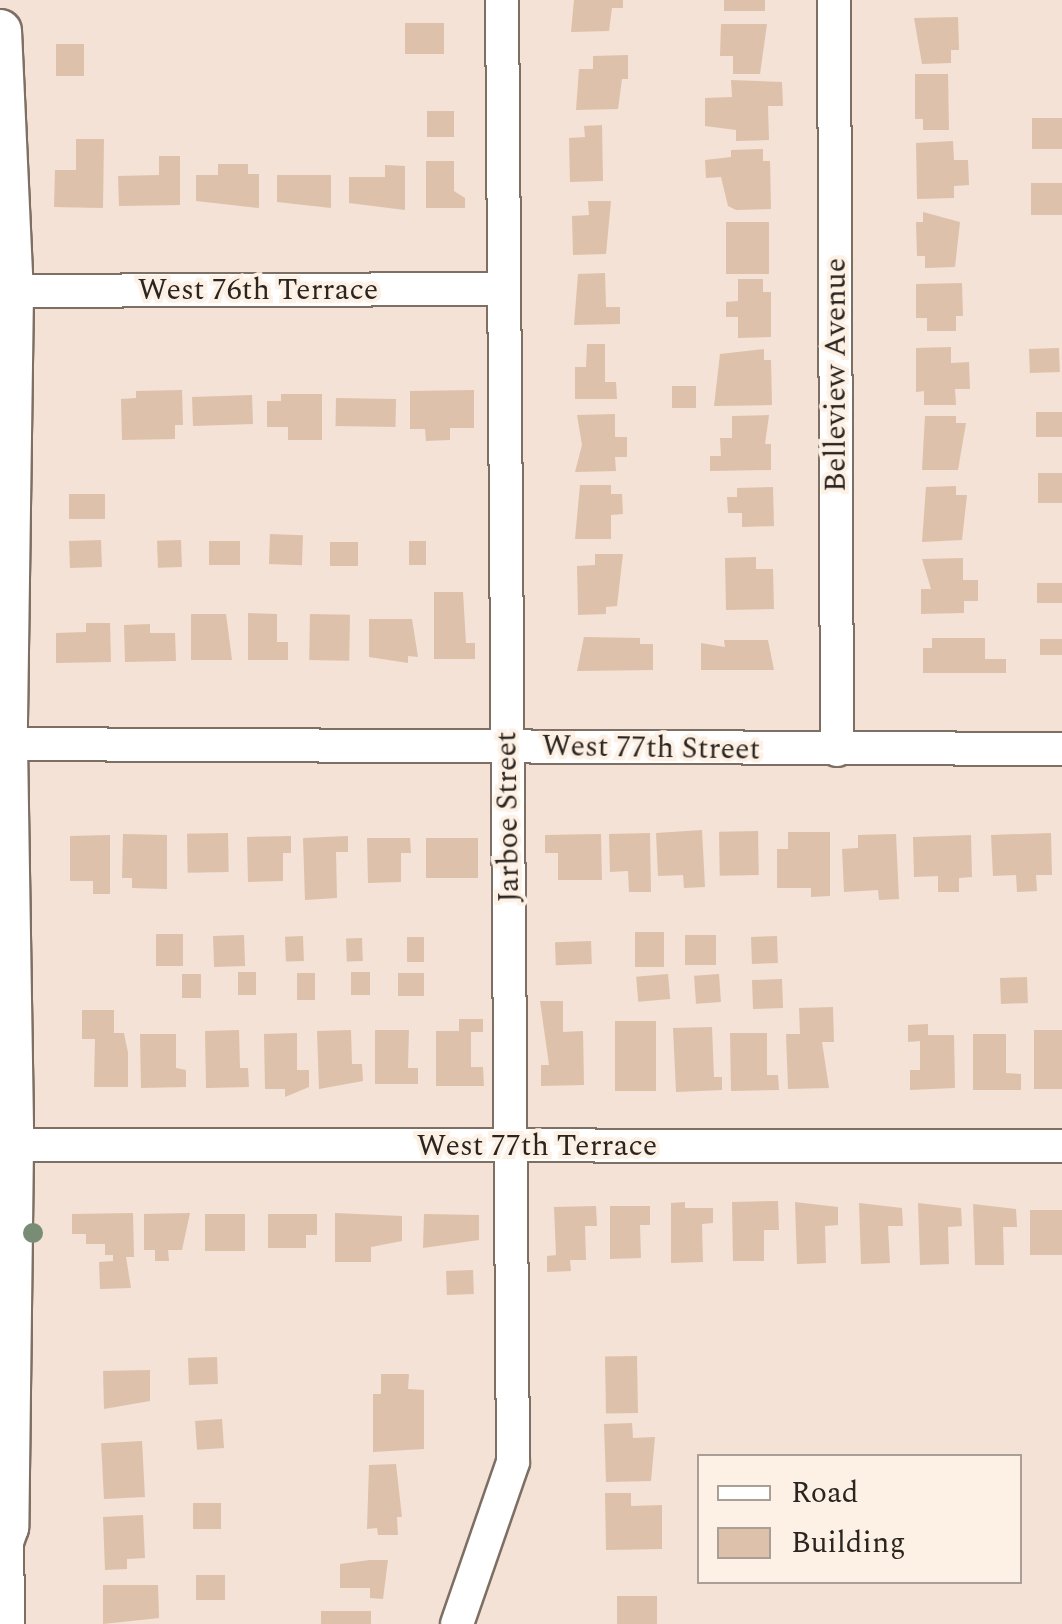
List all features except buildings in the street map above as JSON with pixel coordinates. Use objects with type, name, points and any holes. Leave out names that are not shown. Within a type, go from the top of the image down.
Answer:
[{"type":"main road","points":[[0,31],[3,744],[12,1146],[4,1537]]},
{"type":"street","name":"Jarboe Street","points":[[457,1624],[513,1462],[502,0]]},
{"type":"street","name":"Belleview Avenue","points":[[834,0],[838,750]]},
{"type":"street","name":"West 76th Terrace","points":[[4,293],[504,289]]},
{"type":"street","name":"West 77th Street","points":[[3,744],[1062,749]]},
{"type":"street","name":"West 77th Terrace","points":[[12,1146],[1062,1146]]},
{"type":"street","points":[[4,1537],[8,1624]]}]
